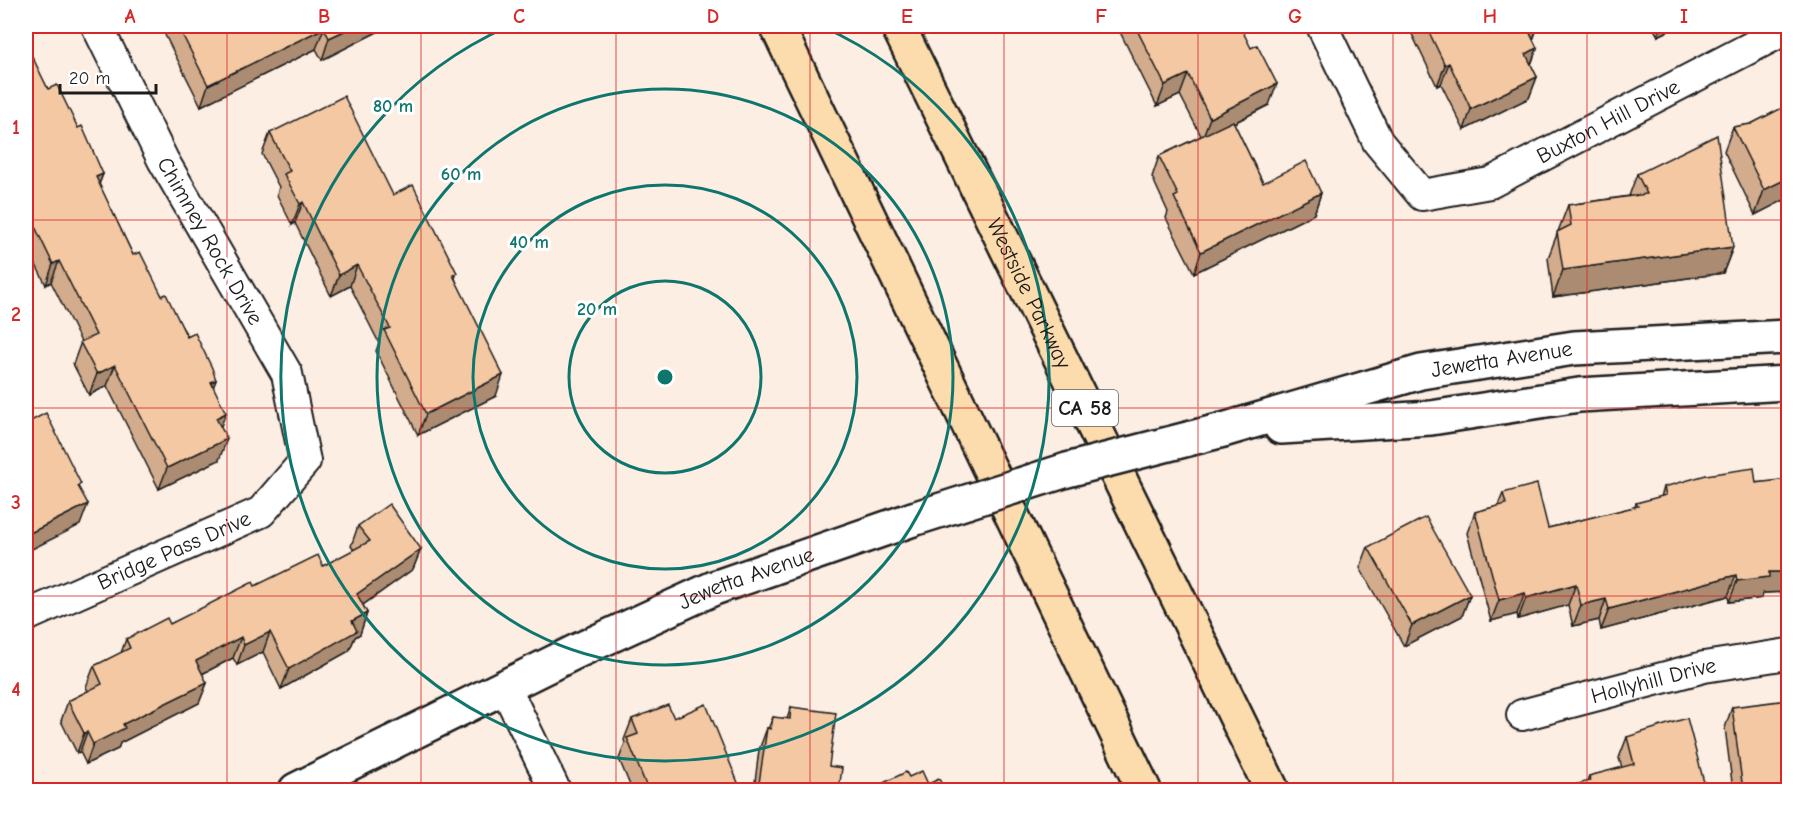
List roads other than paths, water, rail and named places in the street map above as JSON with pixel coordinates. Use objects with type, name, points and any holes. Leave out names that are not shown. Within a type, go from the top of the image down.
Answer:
[{"type":"highway","points":[[777,26],[1144,790]]},
{"type":"highway","name":"Westside Parkway","points":[[898,26],[1272,790]]},
{"type":"street","name":"Chimney Rock Drive","points":[[97,26],[164,160],[287,374],[305,461]]},
{"type":"street","name":"Buxton Hill Drive","points":[[1322,26],[1378,142],[1422,195],[1490,183],[1788,28]]},
{"type":"street","name":"Jewetta Avenue","points":[[296,790],[504,687],[714,588],[913,519],[1067,470],[1223,430],[1421,372],[1574,348],[1788,337]]},
{"type":"street","points":[[1740,386],[1788,368]]},
{"type":"street","name":"Jewetta Avenue","points":[[1223,430],[1431,418],[1579,395],[1788,383]]},
{"type":"street","name":"Bridge Pass Drive","points":[[26,616],[261,512],[305,461]]},
{"type":"street","name":"Hollyhill Drive","points":[[1522,715],[1704,667],[1788,654]]},
{"type":"street","points":[[504,687],[555,790]]}]
